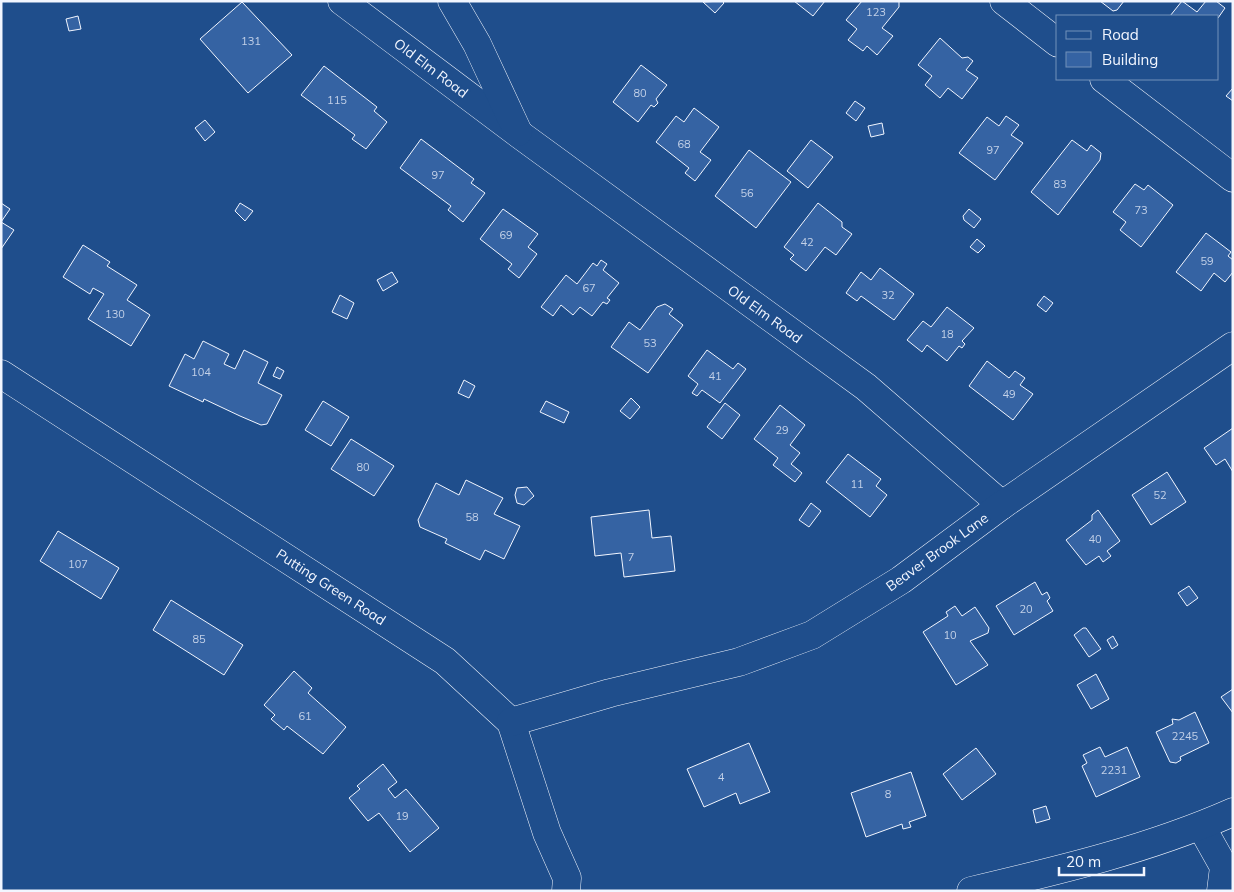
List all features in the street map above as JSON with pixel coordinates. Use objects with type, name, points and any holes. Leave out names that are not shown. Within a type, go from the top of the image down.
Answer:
[{"type":"street","name":"Old Elm Road","points":[[342,1],[519,134],[866,387],[1002,505]]},
{"type":"street","name":"Old Elm Road","points":[[452,1],[477,44],[519,134]]},
{"type":"street","points":[[1004,1],[1056,41]]},
{"type":"street","points":[[1105,80],[1233,178]]},
{"type":"street","name":"Beaver Brook Lane","points":[[511,722],[610,693],[739,662],[812,635],[901,580],[1002,505],[1233,346]]},
{"type":"street","name":"Putting Green Road","points":[[1,374],[445,661],[511,722],[547,834],[573,887]]},
{"type":"street","points":[[971,891],[1091,862],[1201,826],[1233,812]]},
{"type":"street","points":[[1201,826],[1224,867],[1221,891]]},
{"type":"building","points":[[722,1],[724,3],[715,13],[703,2]]},
{"type":"building","points":[[794,1],[825,1],[813,16]]},
{"type":"building","points":[[862,1],[899,1],[899,7],[882,28],[893,36],[877,55],[867,46],[863,51],[848,40],[857,29],[846,20]]},
{"type":"building","points":[[1100,1],[1124,1],[1117,10],[1113,11]]},
{"type":"building","points":[[1182,1],[1197,12],[1206,1],[1216,1],[1225,8],[1219,17],[1219,15],[1171,15]]},
{"type":"building","points":[[242,2],[292,55],[248,93],[200,39]]},
{"type":"building","points":[[78,16],[81,29],[69,31],[66,19]]},
{"type":"building","points":[[940,38],[962,58],[968,57],[973,61],[966,70],[978,78],[962,99],[948,88],[940,98],[925,85],[932,76],[918,65]]},
{"type":"building","points":[[641,65],[667,85],[656,99],[658,103],[654,107],[651,105],[638,122],[613,102]]},
{"type":"building","points":[[324,66],[377,107],[374,111],[387,122],[366,149],[352,139],[355,135],[301,95]]},
{"type":"building","points":[[1233,88],[1233,101],[1226,96]]},
{"type":"building","points":[[855,101],[865,108],[856,121],[846,113]]},
{"type":"building","points":[[694,108],[719,127],[700,152],[711,160],[695,181],[685,173],[689,168],[656,142],[676,116],[684,122]]},
{"type":"building","points":[[1006,116],[1019,125],[1011,135],[1023,143],[995,180],[959,153],[987,117],[999,126]]},
{"type":"building","points":[[205,120],[215,132],[205,141],[195,128]]},
{"type":"building","points":[[882,123],[884,134],[871,137],[868,126]]},
{"type":"building","points":[[421,139],[474,179],[471,183],[485,193],[463,222],[448,210],[451,206],[400,168]]},
{"type":"building","points":[[811,140],[833,157],[808,188],[787,171]]},
{"type":"building","points":[[1072,140],[1087,151],[1091,145],[1101,153],[1100,160],[1058,215],[1031,192]]},
{"type":"building","points":[[749,150],[791,182],[756,228],[715,196]]},
{"type":"building","points":[[1135,184],[1144,190],[1148,185],[1173,205],[1141,247],[1120,230],[1126,222],[1113,212]]},
{"type":"building","points":[[1,203],[10,209],[1,222]]},
{"type":"building","points":[[240,203],[253,211],[245,221],[235,211]]},
{"type":"building","points":[[818,203],[842,222],[842,227],[852,234],[836,255],[825,247],[806,271],[790,259],[794,255],[784,247]]},
{"type":"building","points":[[503,209],[538,234],[528,247],[537,254],[519,278],[508,269],[512,264],[480,239]]},
{"type":"building","points":[[969,209],[981,219],[974,228],[964,220],[963,216]]},
{"type":"building","points":[[1,222],[14,230],[1,249]]},
{"type":"building","points":[[1206,233],[1231,252],[1228,256],[1233,260],[1233,272],[1225,282],[1214,273],[1201,291],[1176,272]]},
{"type":"building","points":[[977,239],[985,246],[978,253],[970,247]]},
{"type":"building","points":[[83,245],[110,262],[107,266],[137,285],[127,300],[150,315],[131,346],[88,319],[104,294],[93,288],[90,294],[63,277]]},
{"type":"building","points":[[601,260],[607,264],[603,270],[619,283],[607,298],[610,300],[607,304],[603,302],[592,316],[580,307],[573,315],[561,305],[553,316],[541,307],[566,275],[577,284],[593,263],[597,266]]},
{"type":"building","points":[[880,268],[914,294],[894,320],[861,296],[857,301],[846,293],[861,272],[871,280]]},
{"type":"building","points":[[392,272],[398,282],[383,291],[377,280]]},
{"type":"building","points":[[340,295],[354,303],[347,319],[332,312]]},
{"type":"building","points":[[1044,296],[1053,303],[1046,312],[1037,305]]},
{"type":"building","points":[[665,304],[673,309],[669,314],[683,325],[648,373],[611,347],[629,322],[640,330],[657,307]]},
{"type":"building","points":[[947,307],[974,328],[962,341],[965,344],[962,348],[959,346],[947,361],[927,345],[922,352],[907,340],[923,321],[931,327]]},
{"type":"building","points":[[203,341],[229,354],[224,364],[235,369],[244,350],[268,362],[258,383],[282,395],[267,424],[261,425],[204,399],[203,402],[169,386],[185,354],[194,359]]},
{"type":"building","points":[[707,350],[733,369],[738,363],[746,369],[720,403],[702,390],[697,396],[692,393],[698,384],[688,376]]},
{"type":"building","points":[[987,361],[1009,378],[1015,371],[1025,378],[1020,385],[1033,394],[1013,420],[969,386]]},
{"type":"building","points":[[277,367],[284,371],[280,379],[273,376]]},
{"type":"building","points":[[464,380],[475,386],[469,398],[458,393]]},
{"type":"building","points":[[631,398],[640,407],[630,419],[620,411]]},
{"type":"building","points":[[323,401],[349,417],[331,446],[305,430]]},
{"type":"building","points":[[546,401],[569,412],[564,423],[540,412]]},
{"type":"building","points":[[725,403],[740,415],[722,439],[707,427]]},
{"type":"building","points":[[780,405],[805,425],[790,445],[800,453],[791,464],[802,473],[795,482],[773,465],[778,458],[754,439]]},
{"type":"building","points":[[1233,428],[1233,472],[1225,459],[1216,465],[1204,448]]},
{"type":"building","points":[[351,439],[394,466],[374,496],[331,469]]},
{"type":"building","points":[[848,454],[881,479],[876,486],[887,495],[870,517],[826,482]]},
{"type":"building","points":[[1167,472],[1186,502],[1151,525],[1132,495]]},
{"type":"building","points":[[466,480],[503,498],[494,514],[520,526],[504,559],[485,550],[480,560],[445,543],[447,539],[420,527],[418,520],[436,483],[459,495]]},
{"type":"building","points":[[527,487],[534,496],[524,505],[517,503],[515,495],[517,488]]},
{"type":"building","points":[[811,503],[821,511],[809,527],[799,520]]},
{"type":"building","points":[[649,510],[652,538],[671,536],[675,571],[624,577],[621,553],[595,556],[591,517]]},
{"type":"building","points":[[1098,510],[1120,541],[1107,551],[1111,556],[1103,562],[1099,556],[1086,565],[1066,540],[1092,520],[1092,515]]},
{"type":"building","points":[[58,531],[119,568],[101,599],[40,561]]},
{"type":"building","points":[[1035,582],[1042,595],[1047,592],[1050,598],[1047,601],[1053,611],[1014,635],[996,606]]},
{"type":"building","points":[[1189,586],[1198,598],[1187,606],[1178,593]]},
{"type":"building","points":[[171,600],[243,645],[224,675],[153,630]]},
{"type":"building","points":[[955,606],[962,616],[975,607],[989,628],[988,633],[970,641],[988,665],[956,685],[923,632],[948,616],[946,612]]},
{"type":"building","points":[[1083,628],[1086,628],[1101,649],[1089,657],[1074,635]]},
{"type":"building","points":[[1113,636],[1118,645],[1112,649],[1107,640]]},
{"type":"building","points":[[294,671],[312,688],[308,693],[346,727],[323,754],[287,726],[284,730],[271,719],[275,715],[264,705]]},
{"type":"building","points":[[1096,674],[1109,699],[1091,709],[1077,685]]},
{"type":"building","points":[[1233,689],[1233,713],[1221,697]]},
{"type":"building","points":[[1195,712],[1209,743],[1180,757],[1181,760],[1176,763],[1170,762],[1156,732],[1173,724],[1172,719],[1179,720]]},
{"type":"building","points":[[749,743],[770,792],[740,804],[736,793],[704,807],[687,769]]},
{"type":"building","points":[[1100,747],[1105,757],[1127,747],[1140,777],[1096,797],[1082,766],[1087,763],[1083,755]]},
{"type":"building","points":[[976,748],[996,774],[962,800],[943,774]]},
{"type":"building","points":[[383,764],[397,782],[388,789],[395,798],[406,789],[439,828],[410,852],[379,813],[368,821],[349,798],[360,789],[357,786]]},
{"type":"building","points":[[911,772],[926,816],[909,822],[911,827],[903,829],[902,824],[866,837],[851,793]]},
{"type":"building","points":[[1046,806],[1050,819],[1036,823],[1033,810]]}]
